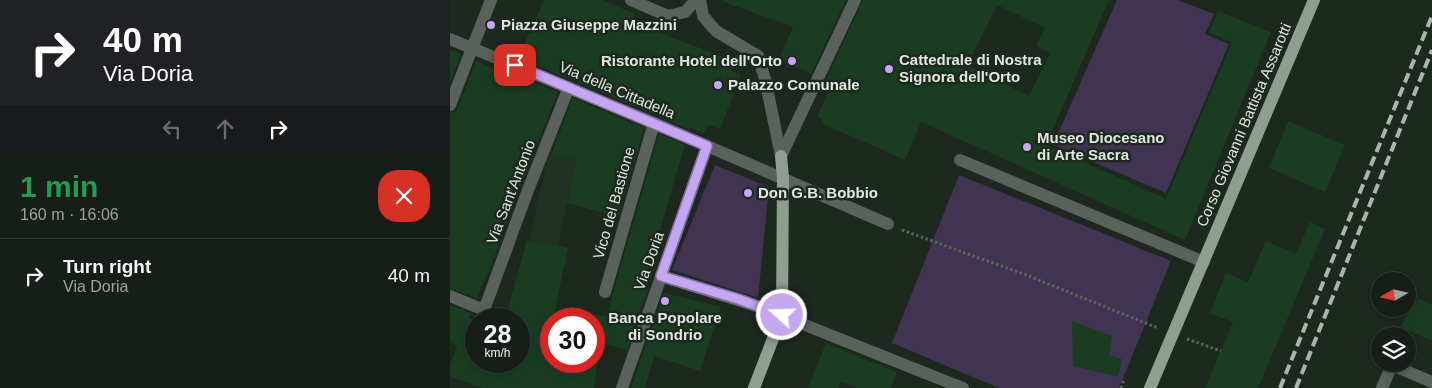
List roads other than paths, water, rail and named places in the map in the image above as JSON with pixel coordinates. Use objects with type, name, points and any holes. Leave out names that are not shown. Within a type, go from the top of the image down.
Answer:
[{"type":"main road","name":"Corso Giovanni Battista Assarotti","points":[[1150,388],[1314,0]]},
{"type":"main road","points":[[754,388],[782,315],[782,178],[780,156]]},
{"type":"street","points":[[450,105],[492,0]]},
{"type":"street","points":[[631,0],[668,16],[684,12],[698,0],[703,16],[716,31],[758,56],[780,156]]},
{"type":"street","points":[[780,156],[854,0]]},
{"type":"street","name":"Via della Cittadella","points":[[450,39],[569,87],[888,224]]},
{"type":"street","name":"Via Sant'Antonio","points":[[450,296],[484,310],[528,190],[569,87]]},
{"type":"street","name":"Vico del Bastione","points":[[605,292],[654,123]]},
{"type":"street","name":"Via Doria","points":[[622,388],[707,146]]},
{"type":"street","points":[[960,160],[1204,262]]},
{"type":"street","points":[[661,276],[738,299],[782,315],[963,388]]},
{"type":"street","points":[[1382,388],[1392,365],[1432,382]]},
{"type":"railway","points":[[1280,388],[1432,16]]},
{"type":"railway","points":[[1296,388],[1432,50]]},
{"type":"place","name":"Piazza Giuseppe Mazzini","points":[[491,25]]},
{"type":"place","name":"Ristorante Hotel dell'Orto","points":[[792,61]]},
{"type":"place","name":"Cattedrale di Nostra Signora dell'Orto","points":[[889,69]]},
{"type":"place","name":"Palazzo Comunale","points":[[718,85]]},
{"type":"place","name":"Museo Diocesano di Arte Sacra","points":[[1027,147]]},
{"type":"place","name":"Don G.B. Bobbio","points":[[748,193]]},
{"type":"place","name":"Banca Popolare di Sondrio","points":[[665,301]]}]
